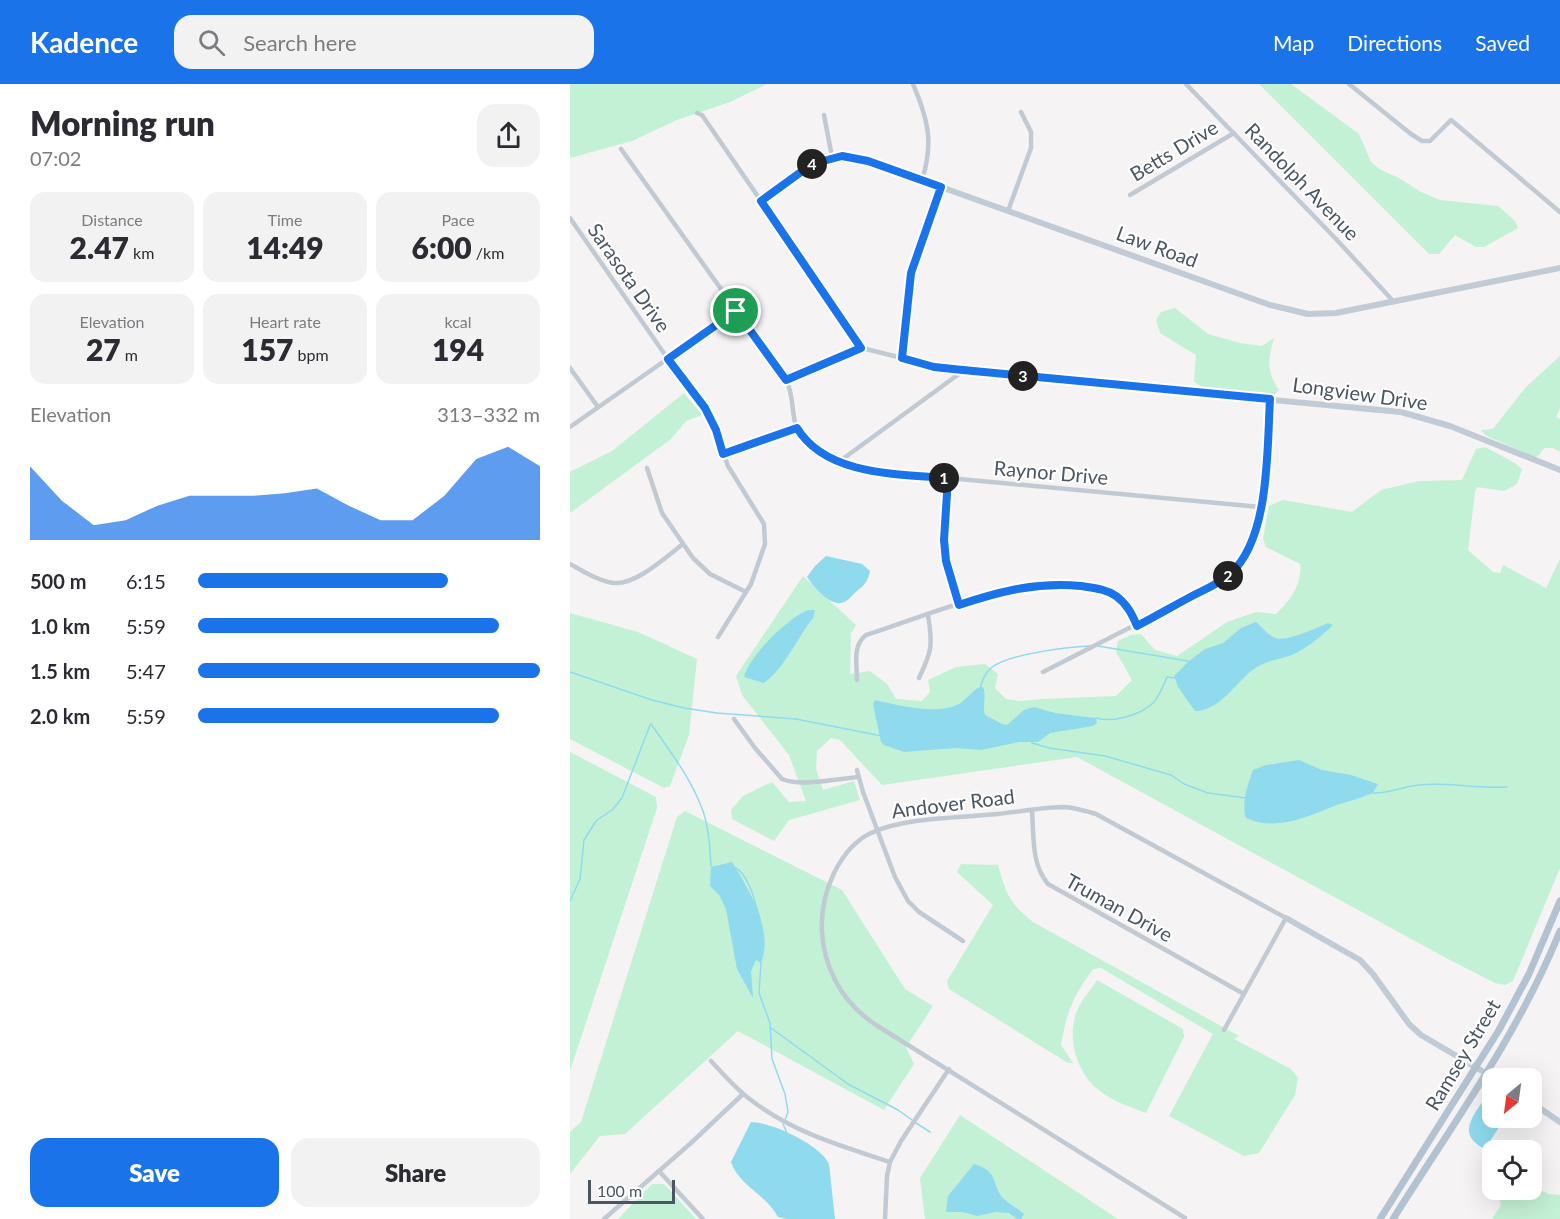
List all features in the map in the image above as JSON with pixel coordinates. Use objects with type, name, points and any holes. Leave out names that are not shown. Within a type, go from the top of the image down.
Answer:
[{"type":"main road","name":"Ramsey Street","points":[[1380,1219],[1477,1067],[1519,993],[1560,901]]},
{"type":"main road","name":"Ramsey Street","points":[[1489,1068],[1520,1017],[1560,931]]},
{"type":"main road","name":"Ramsey Street","points":[[1393,1219],[1482,1079]]},
{"type":"street","points":[[913,84],[922,106],[929,134],[929,153],[921,180]]},
{"type":"street","name":"Randolph Avenue","points":[[1186,84],[1336,238],[1394,302]]},
{"type":"street","points":[[1349,84],[1422,141],[1430,141],[1451,120],[1560,212]]},
{"type":"street","points":[[1008,211],[1031,148],[1031,132],[1021,112]]},
{"type":"street","points":[[697,113],[702,115],[861,348],[786,380]]},
{"type":"street","points":[[824,115],[832,157]]},
{"type":"street","name":"Betts Drive","points":[[1130,195],[1234,133]]},
{"type":"street","points":[[621,149],[786,380],[793,398],[797,428],[723,454]]},
{"type":"street","name":"Law Road","points":[[761,201],[812,164],[832,157],[860,159],[1270,305],[1308,314],[1336,313],[1560,268]]},
{"type":"street","points":[[902,358],[911,273],[941,187]]},
{"type":"street","name":"Sarasota Drive","points":[[570,219],[705,408],[716,430],[723,454],[761,517],[765,528],[764,548],[751,584],[718,637]]},
{"type":"street","points":[[570,427],[736,311]]},
{"type":"street","name":"Longview Drive","points":[[861,348],[934,367],[1414,415],[1450,426],[1560,470]]},
{"type":"street","points":[[570,368],[598,407]]},
{"type":"street","points":[[840,461],[963,370]]},
{"type":"street","points":[[1043,672],[1137,626],[1215,584],[1231,573],[1246,555],[1252,544],[1260,507],[1270,399]]},
{"type":"street","name":"Raynor Drive","points":[[797,428],[813,445],[840,461],[861,468],[1260,507]]},
{"type":"street","points":[[647,468],[662,513],[695,561],[710,574],[746,592]]},
{"type":"street","points":[[948,478],[944,540],[946,561],[959,605]]},
{"type":"street","points":[[570,564],[597,578],[620,583],[638,577],[683,544]]},
{"type":"street","points":[[857,680],[857,647],[863,637],[959,605],[1027,586],[1071,585],[1098,588],[1109,592],[1122,601],[1132,613],[1137,626]]},
{"type":"street","points":[[920,678],[931,651],[932,635],[928,615]]},
{"type":"street","points":[[734,719],[782,779],[789,782],[805,782],[858,777]]},
{"type":"street","points":[[857,770],[877,831],[895,877],[908,901],[919,912],[963,941]]},
{"type":"street","name":"Andover Road","points":[[1185,1218],[857,1011],[839,990],[825,956],[821,921],[830,882],[849,850],[869,834],[910,823],[1065,807],[1107,819],[1360,960],[1417,1033],[1482,1070]]},
{"type":"street","name":"Truman Drive","points":[[1032,811],[1035,860],[1048,884],[1244,994]]},
{"type":"street","points":[[1224,1030],[1286,918]]},
{"type":"street","points":[[711,1061],[743,1094],[778,1119],[799,1130],[890,1162]]},
{"type":"street","points":[[885,1219],[890,1162],[901,1141],[949,1069]]},
{"type":"street","points":[[604,1219],[743,1094]]},
{"type":"street","points":[[1542,1110],[1560,1122]]},
{"type":"street","points":[[659,1171],[703,1219]]},
{"type":"green space","points":[[570,84],[767,84],[730,102],[677,120],[632,141],[570,158]]},
{"type":"green space","points":[[1259,84],[1291,84],[1359,134],[1371,162],[1381,170],[1440,200],[1498,206],[1515,221],[1518,228],[1484,247],[1476,247],[1455,235],[1439,254],[1429,254]]},
{"type":"green space","points":[[1175,308],[1208,334],[1240,343],[1262,346],[1274,338],[1269,365],[1279,390],[1274,395],[1231,393],[1200,386],[1194,381],[1196,355],[1160,333],[1156,320],[1161,312]]},
{"type":"green space","points":[[1560,356],[1560,408],[1556,417],[1560,419],[1560,452],[1553,448],[1544,448],[1535,458],[1485,435],[1481,430],[1493,429],[1526,387]]},
{"type":"green space","points":[[684,393],[702,415],[686,421],[671,439],[570,513],[570,472],[612,451]]},
{"type":"green space","points":[[1485,447],[1522,469],[1517,484],[1504,491],[1477,487],[1468,550],[1493,572],[1500,573],[1503,565],[1546,588],[1560,559],[1560,868],[1513,981],[1505,985],[1495,983],[1448,959],[1077,757],[882,785],[840,740],[831,738],[817,751],[816,769],[823,790],[854,781],[860,800],[789,820],[774,841],[732,819],[731,810],[743,796],[772,782],[789,802],[806,801],[789,755],[742,695],[736,676],[803,576],[856,625],[851,633],[850,674],[870,671],[887,684],[896,699],[922,701],[930,692],[928,680],[956,667],[985,664],[998,674],[995,688],[1006,699],[1020,701],[1116,696],[1132,680],[1116,652],[1118,641],[1131,635],[1141,634],[1155,650],[1177,656],[1227,622],[1256,612],[1276,614],[1286,603],[1297,585],[1300,564],[1266,547],[1263,539],[1269,506],[1283,500],[1352,512],[1381,490],[1419,481],[1462,480],[1476,449]]},
{"type":"green space","points":[[570,613],[638,632],[697,659],[689,735],[670,786],[664,788],[570,739]]},
{"type":"green space","points":[[570,752],[656,797],[657,808],[570,1071]]},
{"type":"green space","points":[[685,811],[842,890],[905,989],[933,1006],[906,1047],[914,1064],[884,1110],[738,1031],[625,1134],[600,1136],[570,1174],[570,1132],[581,1122],[677,817]]},
{"type":"green space","points":[[961,864],[998,865],[1003,883],[1013,903],[1033,922],[1239,1036],[1234,1039],[1291,1069],[1298,1078],[1295,1095],[1259,1153],[1244,1156],[1169,1116],[1213,1034],[1101,968],[1093,969],[1075,997],[1068,1014],[1061,1045],[1073,1063],[1068,1063],[949,989],[947,981],[993,905],[957,872]]},
{"type":"green space","points":[[1097,980],[1183,1029],[1184,1037],[1146,1113],[1116,1101],[1100,1091],[1085,1075],[1076,1055],[1073,1044],[1074,1021],[1081,1003]]},
{"type":"green space","points":[[960,1115],[1118,1219],[925,1219],[920,1178]]},
{"type":"green space","points":[[652,1184],[664,1184],[696,1219],[618,1219]]},
{"type":"green space","points":[[1542,1191],[1560,1195],[1560,1219],[1492,1219],[1501,1205],[1500,1200],[1542,1200]]},
{"type":"water","points":[[826,556],[862,564],[870,571],[864,585],[848,600],[841,603],[827,598],[807,577]]},
{"type":"water","points":[[808,610],[815,610],[813,618],[785,661],[771,677],[764,683],[744,677],[753,659],[770,639],[780,629]]},
{"type":"water","points":[[1256,622],[1272,637],[1280,639],[1302,634],[1328,623],[1333,625],[1314,642],[1298,652],[1258,666],[1220,701],[1204,710],[1195,711],[1178,687],[1174,676],[1205,649],[1223,643],[1241,628]]},
{"type":"water","points":[[980,687],[984,690],[985,715],[1002,724],[1007,725],[1024,710],[1034,707],[1055,713],[1096,718],[1097,723],[1093,726],[1050,733],[1038,742],[1019,742],[981,750],[956,748],[904,752],[881,742],[873,704],[875,700],[916,708],[948,708],[957,705]]},
{"type":"water","points":[[1299,760],[1322,770],[1351,775],[1378,784],[1373,793],[1304,818],[1269,823],[1246,818],[1245,800],[1253,770],[1266,765]]},
{"type":"water","points":[[732,862],[752,897],[762,924],[764,951],[761,963],[756,960],[751,971],[753,998],[737,969],[726,909],[719,895],[710,886],[711,867]]},
{"type":"water","points":[[1482,1102],[1482,1128],[1499,1128],[1491,1140],[1482,1140],[1482,1147],[1471,1137],[1469,1131],[1472,1118]]},
{"type":"water","points":[[751,1122],[782,1130],[806,1142],[824,1157],[829,1164],[835,1219],[778,1217],[767,1202],[740,1178],[731,1162]]},
{"type":"water","points":[[974,1164],[992,1175],[1004,1199],[1024,1214],[1021,1219],[1009,1213],[996,1212],[977,1216],[962,1212],[946,1212],[948,1196]]},
{"type":"waterway","points":[[980,689],[987,673],[999,663],[1038,652],[1091,646]]},
{"type":"waterway","points":[[1098,646],[1188,661]]},
{"type":"waterway","points":[[570,672],[652,700],[684,708],[796,719],[882,736]]},
{"type":"waterway","points":[[1096,718],[1118,719],[1142,711],[1156,699],[1167,677],[1174,678]]},
{"type":"waterway","points":[[651,724],[680,766],[698,799],[707,825],[711,866]]},
{"type":"waterway","points":[[570,901],[580,879],[584,840],[596,821],[613,809],[622,798],[650,725]]},
{"type":"waterway","points":[[1032,741],[1032,743],[1049,748],[1105,756],[1171,775],[1184,784],[1208,793],[1247,800]]},
{"type":"waterway","points":[[1373,793],[1430,784],[1507,787]]},
{"type":"waterway","points":[[736,868],[748,884],[760,919]]},
{"type":"waterway","points":[[761,962],[759,993],[770,1023],[772,1059],[785,1094],[788,1112],[785,1120]]},
{"type":"waterway","points":[[771,1028],[848,1084],[898,1110],[912,1120]]},
{"type":"waterway","points":[[916,1123],[930,1132]]},
{"type":"waterway","points":[[783,1124],[787,1133]]},
{"type":"route","points":[[842,156],[868,161],[941,187],[911,273],[902,358],[934,367],[1270,399],[1264,477],[1258,521],[1252,544],[1240,564],[1225,578],[1137,626],[1132,613],[1122,601],[1098,588],[1071,585],[1027,586],[959,605],[946,561],[944,540],[948,478],[895,473],[846,464],[822,452],[797,428],[723,454],[716,430],[705,408],[668,359],[736,311],[786,380],[861,348],[761,201],[812,164],[842,156]]}]
